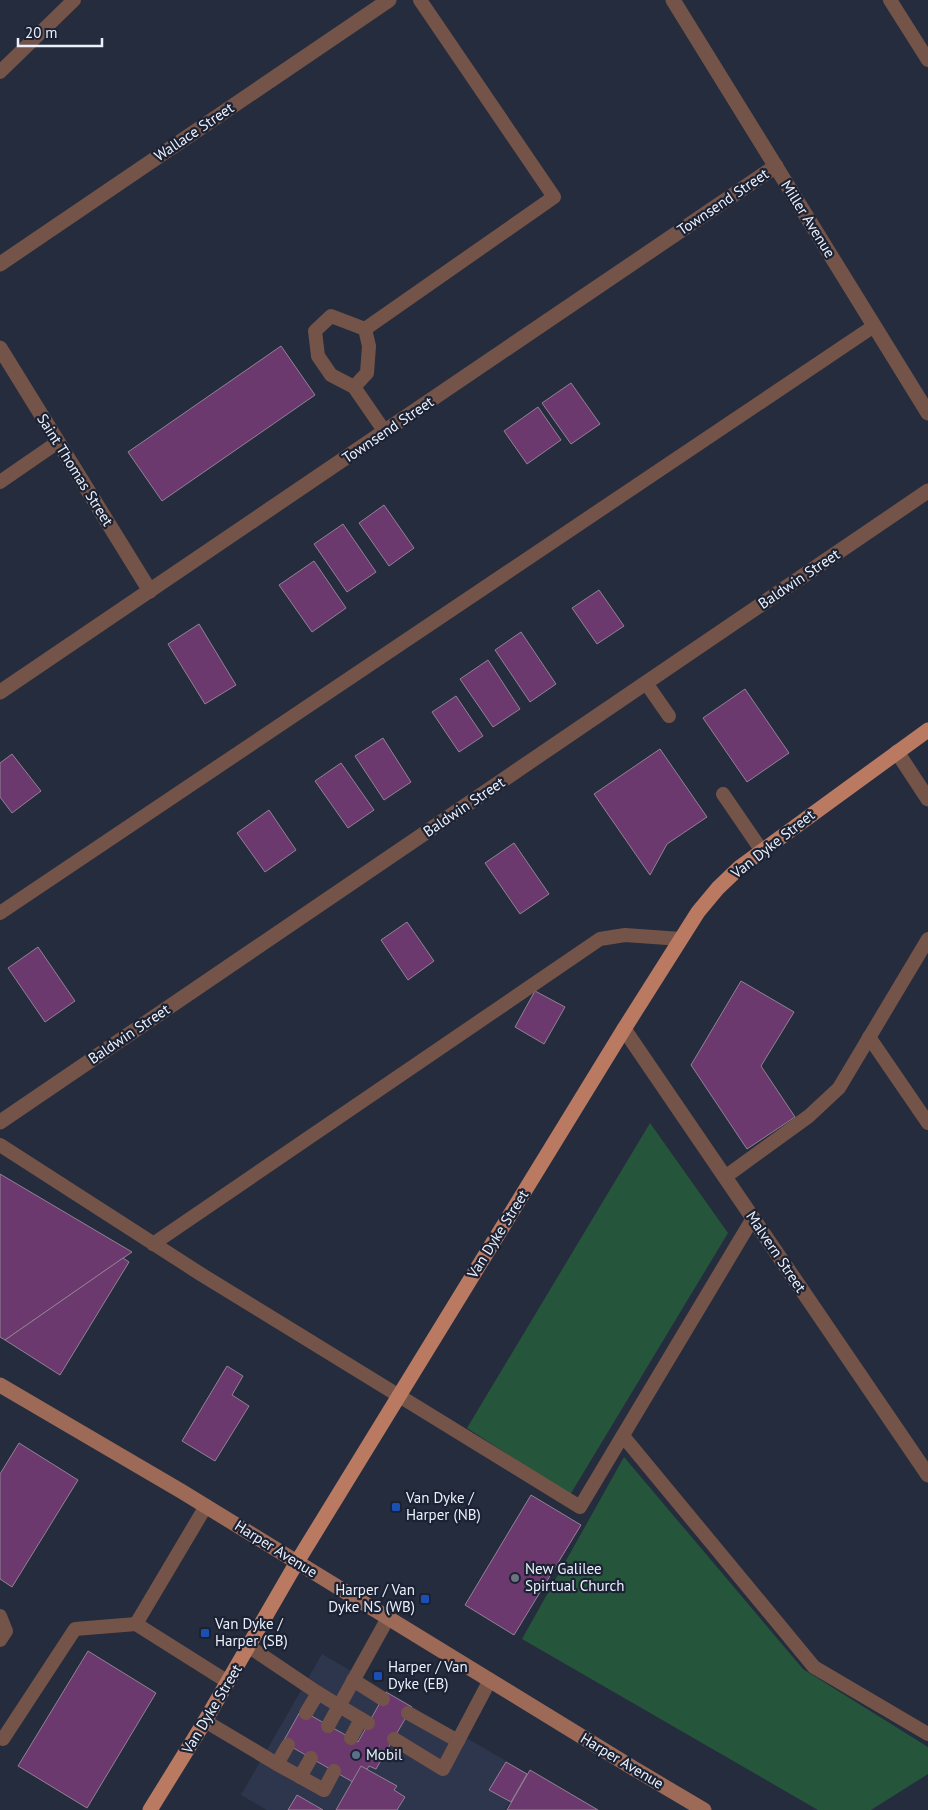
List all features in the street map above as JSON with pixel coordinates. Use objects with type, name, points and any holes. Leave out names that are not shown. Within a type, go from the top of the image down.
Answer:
[{"type":"main road","name":"Van Dyke Street","points":[[150,1810],[206,1721],[297,1562],[624,1028],[698,912],[718,888],[740,867],[928,730]]},
{"type":"street","name":"Wallace Street","points":[[0,264],[389,0]]},
{"type":"street","name":"Miller Avenue","points":[[673,0],[928,413]]},
{"type":"street","name":"Townsend Street","points":[[0,692],[776,166]]},
{"type":"street","name":"Saint Thomas Street","points":[[0,348],[150,591]]},
{"type":"street","name":"Baldwin Street","points":[[0,1122],[928,491]]},
{"type":"street","points":[[896,752],[928,799]]},
{"type":"street","name":"Malvern Street","points":[[624,1028],[928,1475]]},
{"type":"street","name":"Harper Avenue","points":[[0,1385],[206,1506],[704,1810]]},
{"type":"lane","points":[[0,72],[74,0]]},
{"type":"lane","points":[[365,329],[554,197],[420,0]]},
{"type":"lane","points":[[890,0],[928,60]]},
{"type":"lane","points":[[365,329],[331,316],[315,331],[318,356],[331,375],[354,387],[385,432]]},
{"type":"lane","points":[[0,913],[874,326]]},
{"type":"lane","points":[[354,387],[367,373],[369,346],[365,329]]},
{"type":"lane","points":[[0,482],[58,442]]},
{"type":"lane","points":[[646,683],[669,716]]},
{"type":"lane","points":[[723,794],[762,850]]},
{"type":"lane","points":[[154,1244],[600,938],[625,935],[681,939]]},
{"type":"lane","points":[[724,1176],[809,1116],[839,1088],[928,938]]},
{"type":"lane","points":[[869,1037],[928,1123]]},
{"type":"lane","points":[[0,1146],[154,1244],[580,1507],[753,1218]]},
{"type":"lane","points":[[623,1436],[814,1667],[928,1734]]},
{"type":"lane","points":[[136,1624],[206,1506]]},
{"type":"lane","points":[[0,1616],[6,1631],[0,1640]]},
{"type":"lane","points":[[328,1726],[388,1618]]},
{"type":"lane","points":[[3,1739],[75,1629],[136,1624],[228,1682]]},
{"type":"lane","points":[[248,1646],[318,1693],[365,1721],[350,1738]]},
{"type":"lane","points":[[353,1680],[383,1699]]},
{"type":"lane","points":[[394,1740],[443,1769],[490,1680]]},
{"type":"lane","points":[[306,1713],[318,1693]]},
{"type":"lane","points":[[408,1713],[458,1741]]},
{"type":"lane","points":[[206,1721],[324,1790],[334,1771]]},
{"type":"lane","points":[[278,1764],[288,1745]]},
{"type":"lane","points":[[300,1777],[310,1758]]},
{"type":"shaded area","points":[[322,1654],[527,1773],[505,1810],[267,1810],[241,1795]]},
{"type":"green space","points":[[650,1123],[728,1233],[570,1495],[467,1428]]},
{"type":"green space","points":[[624,1457],[803,1669],[928,1747],[928,1774],[871,1810],[818,1810],[522,1639]]},
{"type":"building","points":[[281,346],[315,395],[162,501],[128,452]]},
{"type":"building","points":[[571,383],[600,424],[571,444],[542,403]]},
{"type":"building","points":[[538,407],[561,440],[527,464],[504,431]]},
{"type":"building","points":[[384,505],[414,548],[389,566],[359,523]]},
{"type":"building","points":[[343,524],[376,572],[347,592],[314,544]]},
{"type":"building","points":[[314,561],[346,608],[312,632],[279,585]]},
{"type":"building","points":[[599,590],[624,626],[597,644],[572,608]]},
{"type":"building","points":[[199,624],[236,685],[205,704],[168,644]]},
{"type":"building","points":[[521,632],[556,684],[530,702],[495,650]]},
{"type":"building","points":[[488,660],[520,709],[493,727],[460,679]]},
{"type":"building","points":[[745,689],[789,753],[747,782],[703,718]]},
{"type":"building","points":[[456,696],[483,736],[459,752],[432,712]]},
{"type":"building","points":[[383,738],[411,782],[384,800],[355,756]]},
{"type":"building","points":[[660,749],[707,817],[667,844],[650,875],[594,794]]},
{"type":"building","points":[[12,754],[41,791],[12,813],[0,797],[0,763]]},
{"type":"building","points":[[341,763],[374,810],[348,828],[315,781]]},
{"type":"building","points":[[269,810],[296,850],[265,872],[237,833]]},
{"type":"building","points":[[514,843],[549,894],[520,914],[485,863]]},
{"type":"building","points":[[407,922],[434,961],[408,980],[381,940]]},
{"type":"building","points":[[38,947],[75,1001],[45,1022],[8,968]]},
{"type":"building","points":[[741,981],[794,1012],[761,1066],[795,1117],[747,1149],[691,1065]]},
{"type":"building","points":[[535,991],[565,1007],[544,1044],[515,1027]]},
{"type":"building","points":[[0,1174],[132,1252],[5,1340],[0,1337]]},
{"type":"building","points":[[123,1258],[129,1262],[60,1375],[5,1340]]},
{"type":"building","points":[[227,1366],[243,1376],[232,1395],[249,1406],[215,1461],[182,1441]]},
{"type":"building","points":[[19,1443],[78,1480],[12,1587],[0,1579],[0,1474]]},
{"type":"building","name":"New Galilee Spirtual Church","points":[[531,1495],[581,1525],[514,1635],[465,1605]]},
{"type":"building","points":[[88,1651],[156,1693],[87,1808],[18,1766]]},
{"type":"building","points":[[386,1692],[412,1707],[376,1769],[369,1766],[358,1785],[283,1742],[301,1710],[358,1742]]},
{"type":"building","points":[[506,1762],[527,1774],[511,1802],[489,1790]]},
{"type":"building","points":[[361,1766],[397,1786],[394,1790],[405,1797],[397,1810],[336,1810]]},
{"type":"building","points":[[530,1770],[598,1810],[507,1810]]},
{"type":"building","points":[[297,1795],[323,1810],[288,1810]]},
{"type":"place","name":"Van Dyke / Harper (NB)","points":[[396,1507]]},
{"type":"place","name":"New Galilee Spirtual Church","points":[[515,1578]]},
{"type":"place","name":"Harper / Van Dyke NS (WB)","points":[[425,1599]]},
{"type":"place","name":"Van Dyke / Harper (SB)","points":[[205,1633]]},
{"type":"place","name":"Harper / Van Dyke (EB)","points":[[378,1676]]},
{"type":"place","name":"Mobil","points":[[356,1755]]}]
